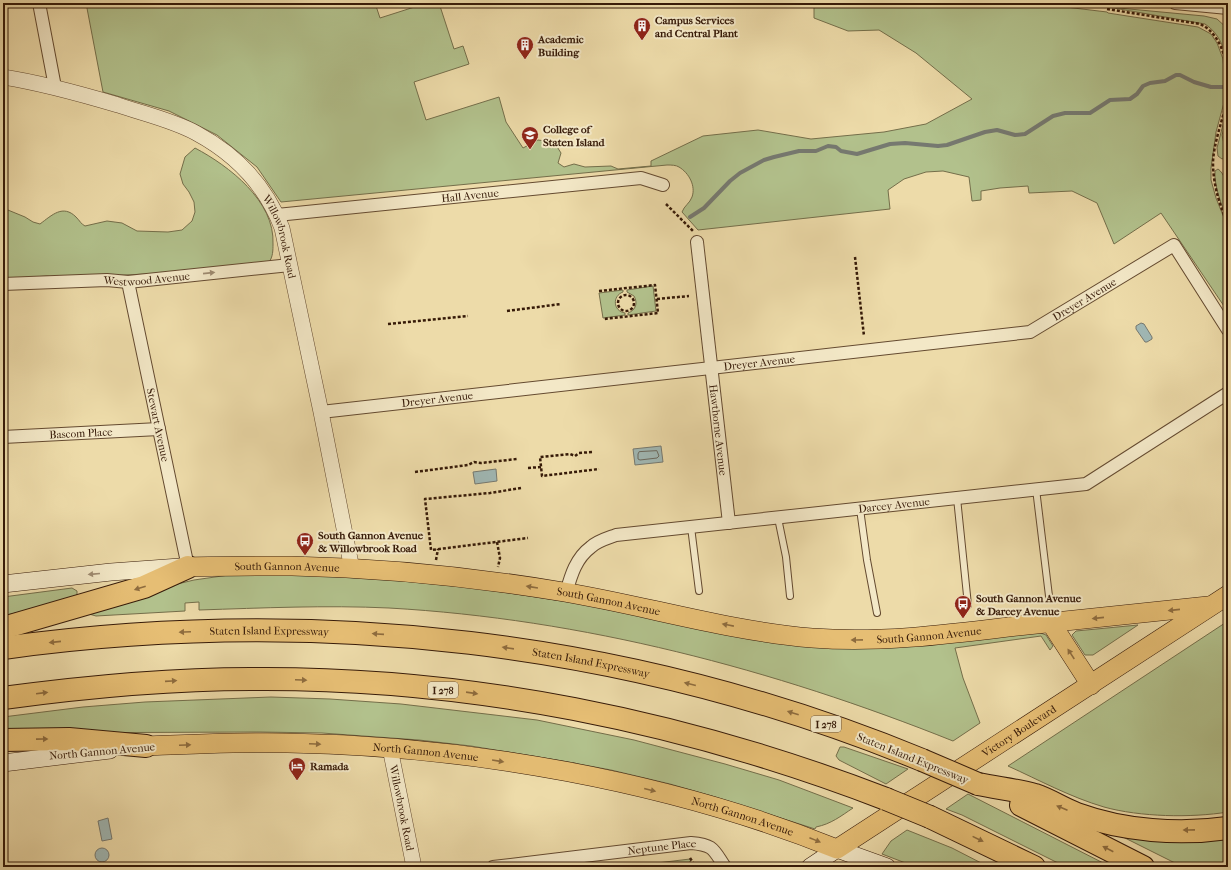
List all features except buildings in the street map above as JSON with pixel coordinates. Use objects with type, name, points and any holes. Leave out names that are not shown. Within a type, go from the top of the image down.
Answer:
[{"type":"highway","points":[[3,628],[144,587],[188,567]]},
{"type":"highway","name":"Staten Island Expressway","points":[[3,648],[96,637],[168,632],[308,630],[380,634],[485,645],[590,661],[659,676],[728,694],[818,721],[887,746],[978,784],[1025,806],[1143,867]]},
{"type":"highway","name":"I 278","points":[[3,698],[112,685],[253,679],[362,682],[467,692],[571,708],[670,730],[739,748],[780,761],[879,796],[926,820],[1034,867]]},
{"type":"highway","points":[[3,740],[69,739],[146,746]]},
{"type":"highway","points":[[978,784],[1036,795],[1078,814],[1118,825],[1150,830],[1178,831],[1228,828]]},
{"type":"highway","points":[[926,820],[957,845],[1002,867]]},
{"type":"main road","name":"South Gannon Avenue","points":[[3,584],[111,572],[188,567],[292,566],[352,569],[472,579],[566,593],[742,628],[812,638],[849,640],[918,637],[1212,606]]},
{"type":"main road","name":"Victory Boulevard","points":[[810,867],[1228,595]]},
{"type":"main road","points":[[1050,623],[1091,685]]},
{"type":"main road","name":"North Gannon Avenue","points":[[3,763],[73,753],[146,746],[232,743],[289,743],[390,748],[458,755],[578,774],[640,788],[746,816],[808,837],[837,849]]},
{"type":"main road","points":[[837,849],[887,867]]},
{"type":"street","points":[[39,3],[55,87]]},
{"type":"street","points":[[1175,3],[1228,8]]},
{"type":"street","name":"Willowbrook Road","points":[[3,76],[55,87],[164,120],[195,133],[233,158],[250,175],[261,189],[277,215],[282,230],[321,412],[352,569]]},
{"type":"street","name":"Hall Avenue","points":[[277,215],[642,178],[663,185]]},
{"type":"street","name":"Hawthorne Avenue","points":[[696,237],[729,523]]},
{"type":"street","name":"Dreyer Avenue","points":[[321,412],[1030,332],[1174,245],[1228,330]]},
{"type":"street","name":"Westwood Avenue","points":[[3,284],[107,280],[128,282],[290,265]]},
{"type":"street","name":"Stewart Avenue","points":[[128,282],[188,567]]},
{"type":"street","name":"Darcey Avenue","points":[[566,593],[579,558],[591,546],[616,535],[1086,484],[1228,393]]},
{"type":"street","name":"Bascom Place","points":[[3,437],[159,429]]},
{"type":"street","name":"Willowbrook Road","points":[[390,748],[414,867]]},
{"type":"street","name":"Neptune Place","points":[[493,867],[691,843],[706,845],[715,851],[725,867]]},
{"type":"lane","points":[[1036,489],[1049,596]]},
{"type":"lane","points":[[957,498],[968,605]]},
{"type":"lane","points":[[860,509],[867,560],[877,613]]},
{"type":"lane","points":[[778,518],[786,557],[790,596]]},
{"type":"lane","points":[[691,527],[699,591]]},
{"type":"path","points":[[1107,9],[1200,24],[1209,29],[1217,39],[1224,58],[1228,91],[1213,160],[1213,174],[1216,193],[1228,224]]},
{"type":"path","points":[[666,204],[696,237]]},
{"type":"path","points":[[855,257],[864,336]]},
{"type":"path","points":[[599,291],[655,285],[658,313],[604,319]]},
{"type":"path","points":[[625,288],[625,295]]},
{"type":"path","points":[[625,295],[632,298],[634,302],[631,308],[626,310],[622,309],[618,303],[619,298],[625,295]]},
{"type":"path","points":[[657,299],[689,296]]},
{"type":"path","points":[[508,311],[561,304]]},
{"type":"path","points":[[626,310],[627,317]]},
{"type":"path","points":[[388,324],[468,316]]},
{"type":"path","points":[[592,452],[579,453],[574,456],[570,454],[540,458],[542,476],[599,469]]},
{"type":"path","points":[[415,472],[468,465],[474,462],[480,463],[517,459]]},
{"type":"path","points":[[528,468],[541,467]]},
{"type":"path","points":[[521,488],[490,493],[425,498],[431,550],[528,538]]},
{"type":"path","points":[[497,542],[500,558],[498,570]]},
{"type":"path","points":[[436,562],[438,549]]},
{"type":"path","points":[[690,858],[696,867]]},
{"type":"green space","name":"College of Staten Island","points":[[86,3],[375,3],[380,18],[427,3],[439,3],[454,49],[463,46],[469,64],[414,82],[426,120],[499,97],[506,122],[523,148],[538,140],[554,142],[561,153],[558,163],[564,167],[574,164],[585,167],[611,166],[618,169],[651,166],[651,161],[703,136],[758,130],[811,139],[884,132],[926,124],[972,99],[916,53],[879,30],[848,31],[814,18],[814,3],[1032,3],[1107,12],[1198,27],[1211,34],[1217,43],[1223,59],[1226,90],[1216,132],[1211,168],[1211,180],[1216,198],[1228,228],[1228,312],[1161,213],[1114,244],[1097,203],[1072,191],[1029,193],[1028,186],[1000,188],[981,191],[981,200],[972,201],[969,177],[943,171],[926,172],[904,179],[888,190],[890,209],[698,230],[682,212],[692,197],[693,189],[691,180],[689,176],[678,166],[672,165],[281,202],[257,167],[217,135],[169,111],[103,92]]},
{"type":"green space","points":[[1108,7],[1204,16],[1217,19],[1228,29],[1228,65],[1221,42],[1214,32],[1205,24]]},
{"type":"green space","points":[[1228,105],[1228,117],[1222,135],[1227,157],[1222,159],[1218,156],[1217,148]]},
{"type":"green space","points":[[195,148],[235,175],[258,199],[272,228],[273,251],[269,262],[168,273],[58,278],[47,276],[3,279],[3,208],[40,224],[53,214],[67,211],[85,226],[107,221],[122,223],[137,231],[168,232],[182,230],[192,221],[195,212],[194,202],[183,184],[180,174],[185,157]]},
{"type":"green space","points":[[1218,169],[1225,179],[1228,201],[1228,221],[1216,183],[1215,171]]},
{"type":"green space","points":[[653,286],[656,311],[628,315],[628,313],[631,312],[636,306],[636,301],[634,296],[627,292],[627,290]]},
{"type":"green space","points":[[623,290],[623,292],[617,297],[615,303],[616,307],[621,312],[625,313],[625,315],[603,318],[599,293]]},
{"type":"green space","points":[[291,574],[392,580],[475,588],[576,603],[719,632],[1038,632],[1046,635],[1053,646],[1050,650],[1041,636],[955,648],[963,678],[980,723],[953,741],[816,691],[747,670],[605,636],[534,623],[462,614],[365,607],[199,610],[199,602],[185,603],[185,611],[96,616],[89,614],[136,594],[194,580],[229,575]]},
{"type":"green space","points":[[72,588],[77,591],[77,595],[44,606],[3,616],[3,597]]},
{"type":"green space","points":[[1228,621],[1228,812],[1166,816],[1118,810],[1104,807],[1079,798],[1008,766]]},
{"type":"green space","points":[[1138,625],[1093,655],[1085,655],[1072,635],[1076,631]]},
{"type":"green space","points":[[271,697],[401,704],[537,720],[634,740],[725,764],[779,780],[853,808],[836,819],[816,827],[815,829],[712,796],[611,770],[471,746],[419,740],[322,733],[3,733],[3,717],[83,707],[145,702]]},
{"type":"green space","points":[[840,747],[844,747],[908,769],[886,784],[839,760],[836,756]]},
{"type":"green space","points":[[968,794],[1111,867],[1066,867],[962,815],[946,809]]},
{"type":"green space","points":[[907,830],[952,848],[989,867],[916,867],[882,854],[891,841]]},
{"type":"green space","points":[[1228,831],[1228,867],[1183,867],[1123,837]]},
{"type":"green space","points":[[690,859],[691,861],[681,867],[673,867],[671,864],[666,867],[632,866]]},
{"type":"water","points":[[1141,323],[1144,324],[1152,337],[1152,339],[1147,342],[1145,342],[1136,329],[1136,326]]},
{"type":"water","points":[[661,446],[663,462],[635,465],[633,449]]},
{"type":"water","points":[[496,469],[497,481],[475,484],[473,472]]},
{"type":"water","points":[[108,818],[112,839],[102,841],[98,821]]},
{"type":"water","points":[[99,848],[105,848],[109,852],[109,858],[105,862],[99,862],[95,858],[95,852]]},
{"type":"waterway","points":[[690,217],[704,208],[730,181],[740,173],[764,160],[774,157],[799,151],[816,151],[828,146],[836,147],[841,151],[857,154],[890,144],[905,143],[938,146],[947,145],[985,132],[997,130],[1015,135],[1025,134],[1053,116],[1065,113],[1090,113],[1110,100],[1130,99],[1137,94],[1143,86],[1150,83],[1165,81],[1176,75],[1180,75],[1194,82],[1211,87],[1226,87]]},
{"type":"place","name":"Campus Services and Central Plant","points":[[642,41]]},
{"type":"place","name":"Academic Building","points":[[525,60]]},
{"type":"place","name":"College of Staten Island","points":[[530,150]]},
{"type":"place","name":"South Gannon Avenue & Willowbrook Road","points":[[305,556]]},
{"type":"place","name":"South Gannon Avenue & Darcey Avenue","points":[[963,619]]},
{"type":"place","name":"Ramada","points":[[297,781]]}]
